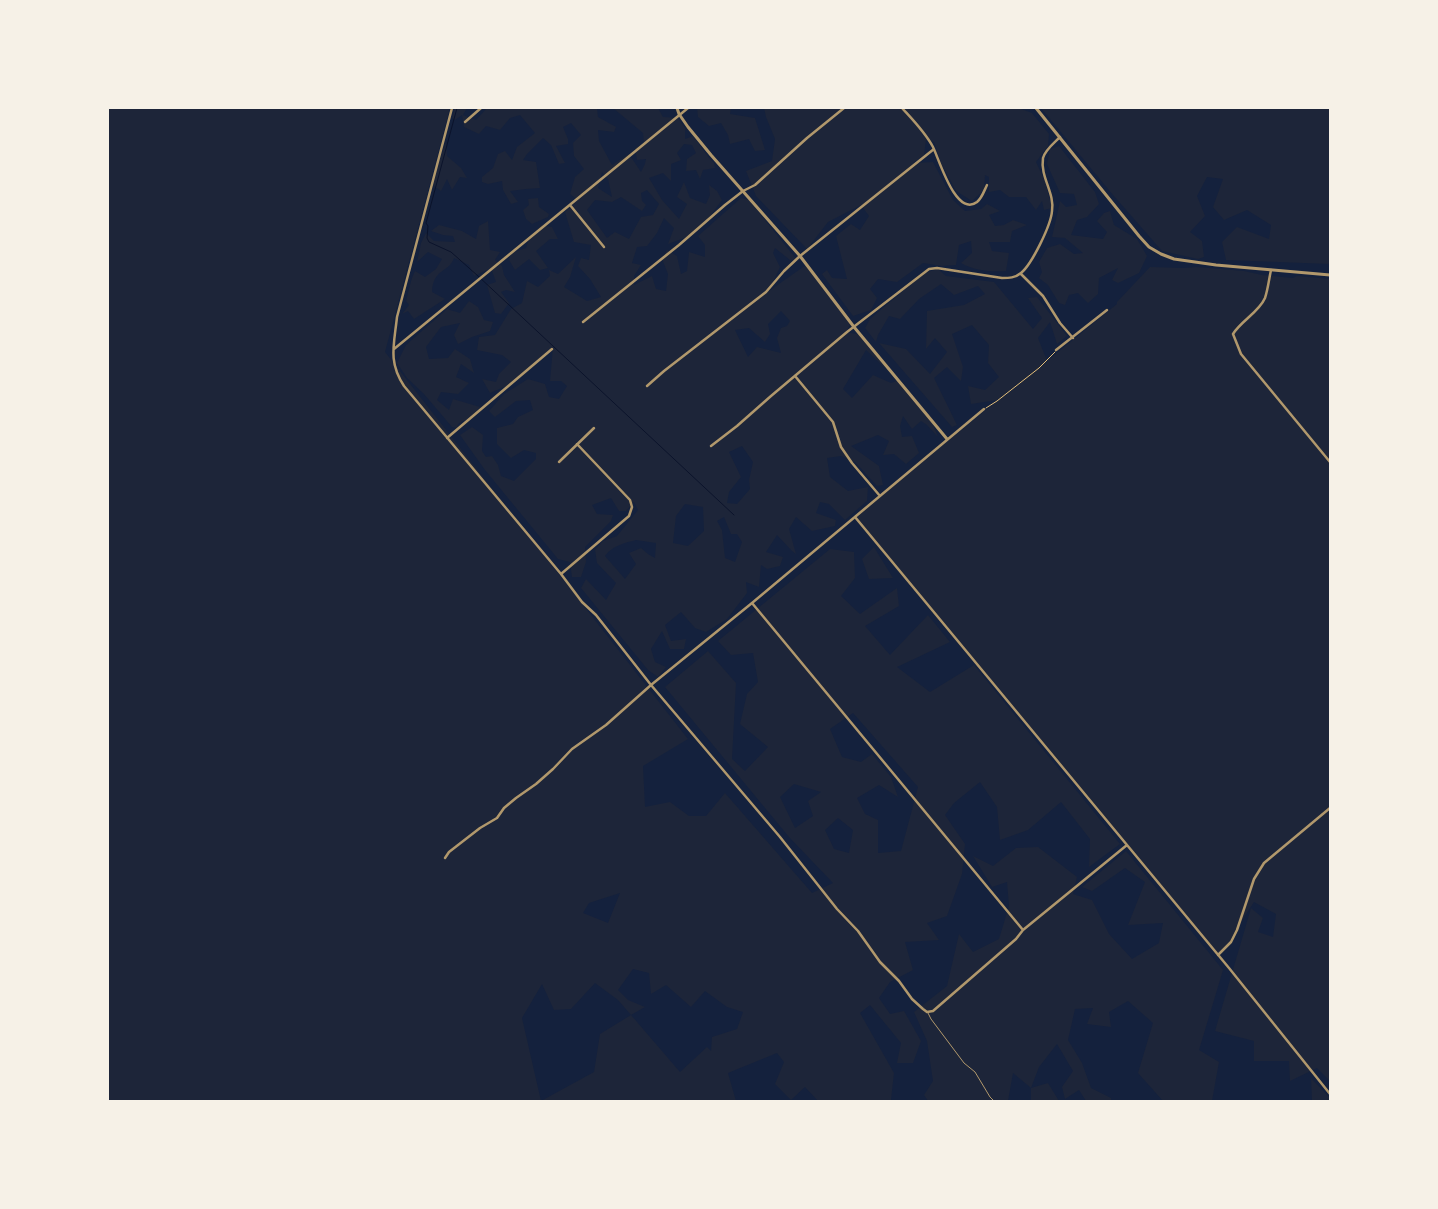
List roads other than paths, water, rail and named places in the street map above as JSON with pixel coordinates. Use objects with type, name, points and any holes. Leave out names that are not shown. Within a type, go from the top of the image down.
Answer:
[{"type":"street","points":[[452,108],[397,317],[393,350],[394,366],[398,376],[404,386],[582,602],[596,615],[651,685],[780,837],[912,999],[922,1009],[932,1012],[1016,939],[1023,930],[1127,845]]},
{"type":"street","points":[[465,122],[481,108]]},
{"type":"street","points":[[677,108],[679,114],[710,155],[800,256],[854,327],[947,440]]},
{"type":"street","points":[[393,350],[688,108]]},
{"type":"street","points":[[583,322],[743,192],[755,185],[807,138],[844,108]]},
{"type":"street","points":[[902,108],[926,135],[951,189],[962,202],[969,205],[976,202],[987,185]]},
{"type":"street","points":[[1036,108],[1139,236],[1161,254],[1174,259],[1207,264],[1330,275]]},
{"type":"street","points":[[711,446],[854,327],[929,269],[937,268],[1002,278],[1011,278],[1021,274],[1038,250],[1052,212],[1052,199],[1042,168],[1044,155],[1060,137]]},
{"type":"street","points":[[647,386],[766,292],[800,256],[934,149]]},
{"type":"street","points":[[570,204],[604,246]]},
{"type":"street","points":[[1271,270],[1265,297],[1260,306],[1238,325],[1233,334],[1241,354],[1330,462]]},
{"type":"street","points":[[1021,274],[1043,296],[1060,323],[1073,338]]},
{"type":"street","points":[[1056,350],[1107,310]]},
{"type":"street","points":[[447,438],[552,349]]},
{"type":"street","points":[[795,376],[833,422],[841,447],[852,463],[881,496]]},
{"type":"street","points":[[445,858],[449,852],[480,828],[497,818],[504,808],[536,784],[572,749],[606,725],[651,685],[984,409]]},
{"type":"street","points":[[558,462],[594,428]]},
{"type":"street","points":[[560,574],[629,516],[632,507],[630,500],[577,444]]},
{"type":"street","points":[[855,517],[1218,954],[1330,1094]]},
{"type":"street","points":[[752,603],[1023,930]]},
{"type":"street","points":[[1218,954],[1231,942],[1237,930],[1254,879],[1264,863],[1330,808]]},
{"type":"lane","points":[[928,1012],[930,1019],[964,1063],[975,1072],[995,1102]]},
{"type":"waterway","points":[[457,108],[426,223],[428,226],[427,238],[429,242],[451,252],[478,276],[734,515]]}]
